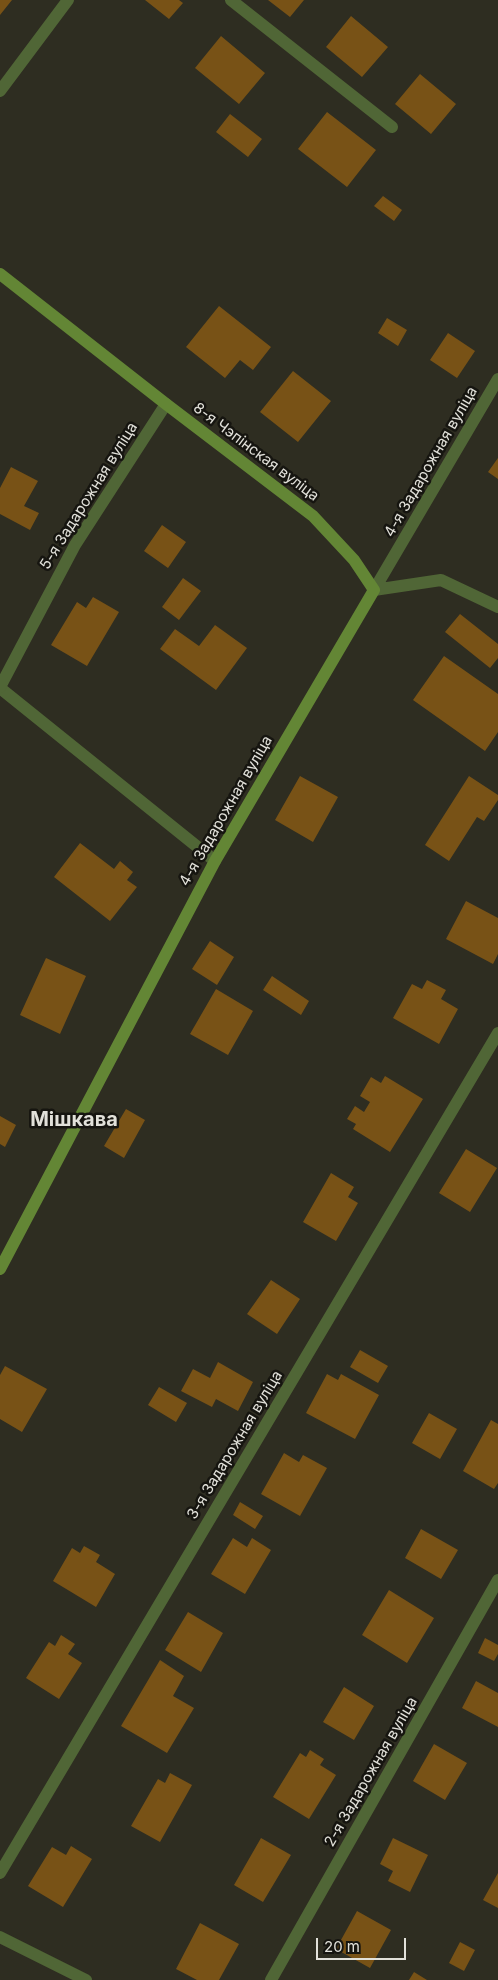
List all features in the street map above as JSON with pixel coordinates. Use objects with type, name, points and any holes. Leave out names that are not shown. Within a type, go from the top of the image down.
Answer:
[{"type":"main road","name":"8-я Чэпінская вуліца","points":[[0,274],[313,516],[354,560],[374,590]]},
{"type":"main road","name":"4-я Задарожная вуліца","points":[[0,1269],[215,861],[374,590]]},
{"type":"street","points":[[0,92],[68,0]]},
{"type":"street","points":[[231,0],[392,127]]},
{"type":"street","name":"4-я Задарожная вуліца","points":[[374,590],[498,379]]},
{"type":"street","name":"5-я Задарожная вуліца","points":[[0,688],[75,545],[166,404]]},
{"type":"street","points":[[374,590],[441,580],[498,607]]},
{"type":"street","points":[[0,688],[215,861]]},
{"type":"street","name":"3-я Задарожная вуліца","points":[[0,1873],[498,1034]]},
{"type":"street","name":"2-я Задарожная вуліца","points":[[272,1980],[498,1580]]},
{"type":"street","points":[[0,1937],[86,1980]]},
{"type":"building","points":[[0,0],[12,0],[0,15]]},
{"type":"building","points":[[145,0],[179,0],[183,3],[169,19]]},
{"type":"building","points":[[268,0],[304,0],[290,17]]},
{"type":"building","points":[[351,16],[388,47],[362,77],[326,47]]},
{"type":"building","points":[[221,36],[265,73],[239,104],[195,68]]},
{"type":"building","points":[[420,74],[456,104],[431,134],[395,104]]},
{"type":"building","points":[[327,112],[376,150],[347,187],[298,149]]},
{"type":"building","points":[[230,114],[262,139],[248,157],[216,132]]},
{"type":"building","points":[[383,196],[402,210],[394,221],[374,206]]},
{"type":"building","points":[[219,306],[271,347],[253,370],[240,360],[225,378],[186,347]]},
{"type":"building","points":[[387,318],[407,330],[398,346],[378,333]]},
{"type":"building","points":[[448,333],[475,351],[457,378],[430,360]]},
{"type":"building","points":[[293,371],[331,401],[298,442],[260,412]]},
{"type":"building","points":[[498,458],[498,479],[488,472]]},
{"type":"building","points":[[11,467],[38,481],[24,506],[39,513],[30,530],[0,514],[0,488]]},
{"type":"building","points":[[162,525],[186,542],[168,568],[144,551]]},
{"type":"building","points":[[183,578],[201,591],[179,620],[162,607]]},
{"type":"building","points":[[93,597],[119,612],[87,666],[51,645],[77,602],[86,608]]},
{"type":"building","points":[[460,614],[498,644],[498,658],[490,668],[445,632]]},
{"type":"building","points":[[215,625],[247,648],[216,690],[160,649],[175,629],[199,646]]},
{"type":"building","points":[[444,656],[498,694],[498,732],[485,751],[413,700]]},
{"type":"building","points":[[300,776],[338,797],[313,842],[275,820]]},
{"type":"building","points":[[469,776],[498,795],[498,800],[484,821],[477,817],[449,861],[425,845]]},
{"type":"building","points":[[80,843],[114,869],[120,861],[133,872],[127,880],[137,887],[110,921],[54,877]]},
{"type":"building","points":[[466,901],[498,918],[498,954],[493,964],[446,939]]},
{"type":"building","points":[[210,941],[234,957],[217,985],[192,969]]},
{"type":"building","points":[[46,958],[86,976],[60,1034],[20,1015]]},
{"type":"building","points":[[272,976],[309,1001],[301,1015],[263,990]]},
{"type":"building","points":[[427,980],[446,990],[441,999],[458,1009],[439,1044],[393,1018],[412,984],[422,989]]},
{"type":"building","points":[[216,989],[253,1011],[228,1055],[190,1034]]},
{"type":"building","points":[[385,1076],[423,1099],[390,1152],[353,1129],[356,1124],[347,1119],[355,1106],[364,1112],[370,1102],[360,1096],[371,1077],[381,1083]]},
{"type":"building","points":[[126,1109],[145,1120],[124,1158],[104,1146]]},
{"type":"building","points":[[0,1116],[16,1125],[5,1147],[0,1144]]},
{"type":"building","points":[[466,1149],[497,1168],[470,1212],[439,1193]]},
{"type":"building","points":[[331,1173],[354,1187],[348,1197],[358,1203],[336,1241],[303,1222]]},
{"type":"building","points":[[271,1280],[300,1299],[277,1334],[247,1314]]},
{"type":"building","points":[[360,1350],[388,1366],[378,1383],[350,1367]]},
{"type":"building","points":[[218,1362],[253,1382],[238,1411],[216,1399],[212,1407],[181,1391],[193,1369],[210,1378]]},
{"type":"building","points":[[5,1366],[47,1389],[22,1432],[0,1419],[0,1375]]},
{"type":"building","points":[[327,1374],[338,1380],[341,1374],[379,1395],[355,1439],[306,1413]]},
{"type":"building","points":[[159,1387],[187,1403],[176,1422],[148,1405]]},
{"type":"building","points":[[429,1413],[457,1429],[440,1459],[412,1443]]},
{"type":"building","points":[[491,1420],[498,1424],[498,1483],[494,1489],[463,1471]]},
{"type":"building","points":[[284,1453],[299,1462],[303,1455],[327,1468],[300,1516],[261,1494]]},
{"type":"building","points":[[240,1502],[263,1516],[255,1529],[233,1515]]},
{"type":"building","points":[[421,1529],[458,1550],[441,1579],[405,1558]]},
{"type":"building","points":[[233,1538],[247,1547],[252,1538],[271,1550],[245,1594],[211,1574]]},
{"type":"building","points":[[84,1546],[100,1555],[96,1562],[115,1574],[96,1607],[53,1581],[72,1548],[80,1553]]},
{"type":"building","points":[[389,1590],[434,1618],[407,1663],[362,1635]]},
{"type":"building","points":[[188,1612],[223,1633],[201,1672],[165,1650]]},
{"type":"building","points":[[61,1635],[75,1644],[68,1654],[82,1663],[59,1699],[26,1678],[49,1642],[55,1646]]},
{"type":"building","points":[[485,1638],[498,1645],[498,1654],[494,1661],[478,1653]]},
{"type":"building","points":[[160,1660],[184,1676],[173,1696],[194,1708],[167,1753],[121,1726]]},
{"type":"building","points":[[476,1681],[498,1693],[498,1727],[462,1708]]},
{"type":"building","points":[[344,1687],[374,1706],[354,1740],[323,1722]]},
{"type":"building","points":[[434,1744],[467,1763],[445,1800],[413,1781]]},
{"type":"building","points":[[310,1750],[324,1759],[320,1765],[336,1775],[309,1819],[273,1797],[300,1753],[306,1757]]},
{"type":"building","points":[[170,1773],[192,1785],[160,1842],[131,1826],[158,1779],[165,1783]]},
{"type":"building","points":[[261,1838],[291,1855],[263,1902],[234,1885]]},
{"type":"building","points":[[393,1838],[428,1855],[410,1892],[388,1881],[393,1871],[380,1864]]},
{"type":"building","points":[[71,1846],[92,1859],[63,1907],[28,1886],[52,1847],[66,1855]]},
{"type":"building","points":[[498,1873],[498,1908],[483,1900]]},
{"type":"building","points":[[357,1911],[391,1930],[370,1968],[336,1949]]},
{"type":"building","points":[[200,1923],[239,1944],[219,1980],[197,1980],[176,1969]]},
{"type":"building","points":[[460,1942],[475,1950],[464,1971],[449,1963]]},
{"type":"building","points":[[414,1972],[427,1980],[409,1980]]},
{"type":"district","name":"Мішкава","points":[[74,1120]]}]
